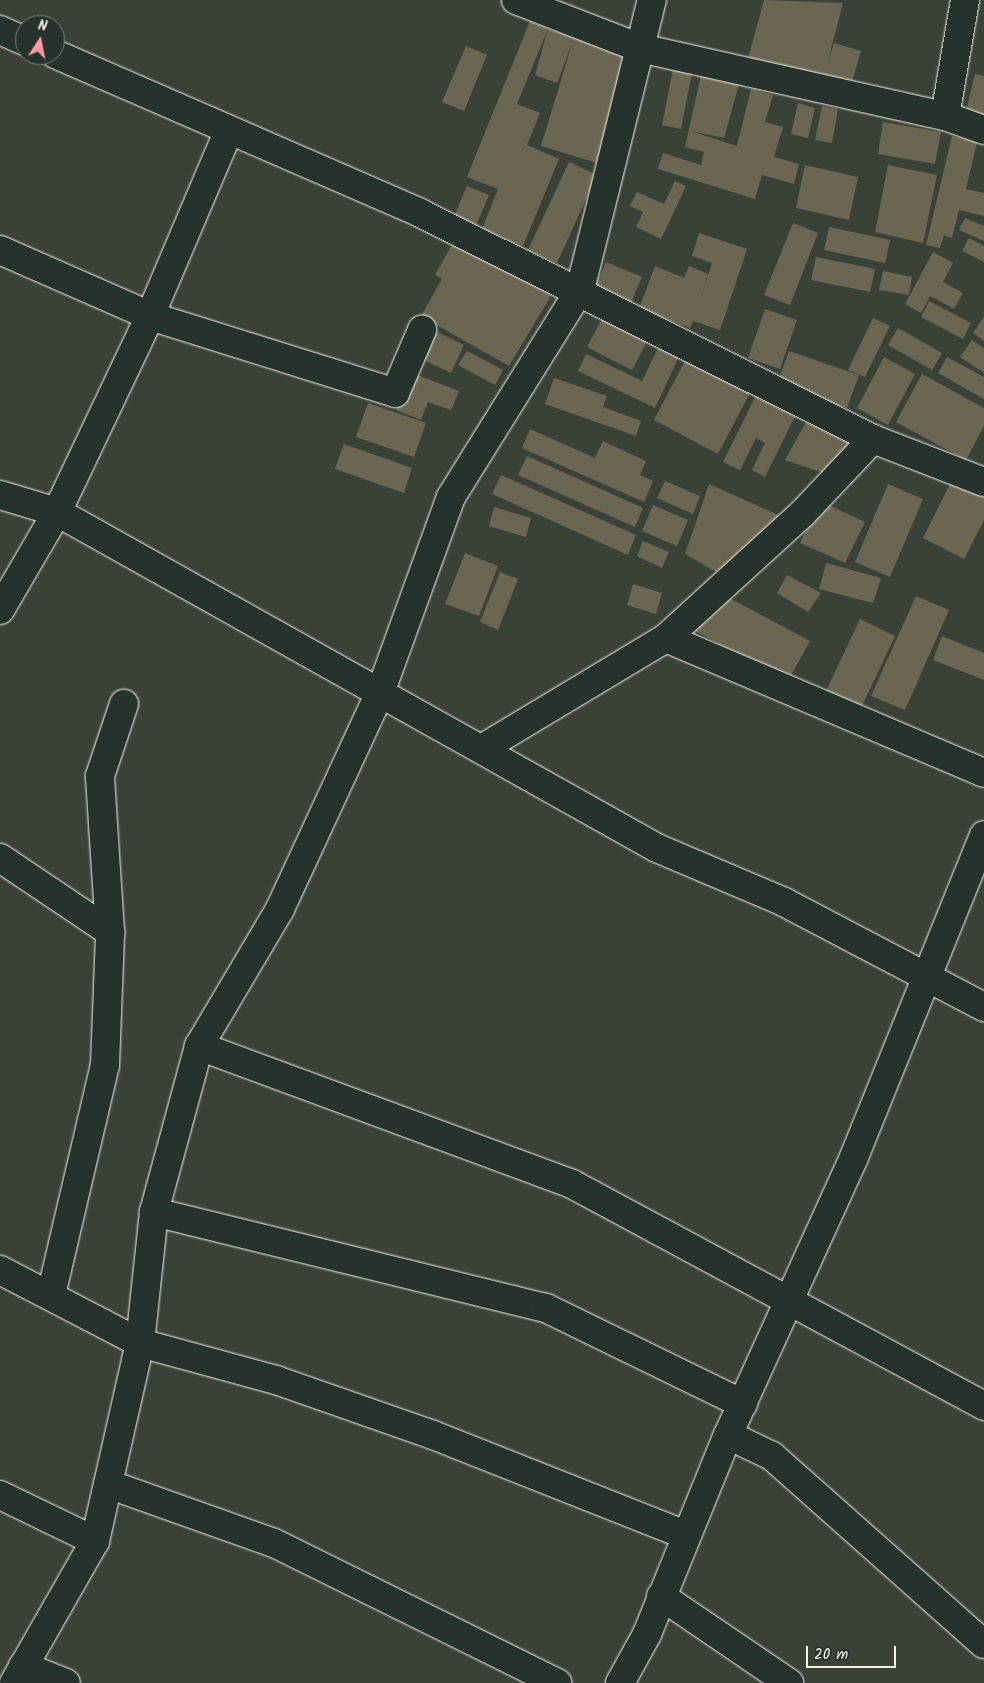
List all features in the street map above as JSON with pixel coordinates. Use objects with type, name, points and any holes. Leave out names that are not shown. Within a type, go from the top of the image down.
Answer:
[{"type":"street","points":[[516,0],[640,48],[945,116],[984,130]]},
{"type":"street","points":[[66,1683],[18,1675],[95,1542],[140,1343],[154,1212],[199,1046],[280,909],[380,693],[451,497],[580,290],[652,0]]},
{"type":"street","points":[[945,116],[966,0]]},
{"type":"street","points":[[0,30],[15,37]]},
{"type":"street","points":[[65,58],[420,213],[580,290],[874,439],[984,482]]},
{"type":"street","points":[[0,610],[57,512],[150,316],[230,130]]},
{"type":"street","points":[[0,250],[150,316],[395,393],[422,330]]},
{"type":"street","points":[[483,748],[666,638],[803,513],[874,439]]},
{"type":"street","points":[[0,495],[57,512],[380,693],[483,748],[656,848],[784,902],[928,975],[984,1007]]},
{"type":"street","points":[[666,638],[984,773]]},
{"type":"street","points":[[51,1295],[104,1065],[110,932],[100,776],[124,704]]},
{"type":"street","points":[[620,1683],[647,1634],[728,1435],[854,1157],[984,835]]},
{"type":"street","points":[[0,858],[110,932]]},
{"type":"street","points":[[199,1046],[572,1184],[787,1302],[984,1406]]},
{"type":"street","points":[[154,1212],[546,1308],[743,1404]]},
{"type":"street","points":[[0,1270],[140,1343],[276,1380],[433,1435],[686,1535]]},
{"type":"street","points":[[728,1435],[772,1456],[984,1644]]},
{"type":"street","points":[[108,1484],[274,1543],[557,1683]]},
{"type":"street","points":[[0,1495],[95,1542]]},
{"type":"street","points":[[662,1596],[789,1682]]},
{"type":"building","points":[[764,0],[843,3],[828,61],[834,43],[861,51],[850,89],[747,62]]},
{"type":"building","points":[[530,21],[548,29],[517,104],[540,113],[527,145],[559,159],[523,246],[482,229],[498,189],[467,177]]},
{"type":"building","points":[[548,29],[630,55],[597,163],[541,146],[572,44],[557,83],[535,75]]},
{"type":"building","points":[[466,46],[487,55],[464,111],[442,102]]},
{"type":"building","points":[[673,69],[692,73],[681,129],[662,125]]},
{"type":"building","points":[[975,74],[984,76],[984,121],[965,116]]},
{"type":"building","points":[[701,75],[739,84],[724,138],[691,131],[737,146],[751,89],[773,95],[765,122],[783,127],[774,157],[799,164],[794,184],[762,175],[755,199],[658,169],[663,153],[701,165],[704,152],[685,147]]},
{"type":"building","points":[[798,103],[815,108],[808,138],[791,134]]},
{"type":"building","points":[[822,106],[838,109],[832,143],[815,140]]},
{"type":"building","points":[[883,122],[941,132],[935,164],[878,154]]},
{"type":"building","points":[[952,136],[977,142],[966,189],[984,193],[984,216],[959,210],[952,238],[944,235],[940,248],[926,245]]},
{"type":"building","points":[[569,162],[597,175],[557,263],[528,250]]},
{"type":"building","points":[[805,165],[858,177],[849,220],[796,208]]},
{"type":"building","points":[[888,165],[937,175],[923,243],[875,232]]},
{"type":"building","points":[[675,181],[686,186],[661,239],[636,227],[643,212],[630,206],[637,192],[664,204]]},
{"type":"building","points":[[467,186],[489,195],[475,228],[453,219]]},
{"type":"building","points":[[965,218],[984,226],[984,241],[959,230]]},
{"type":"building","points":[[793,223],[818,233],[790,305],[764,295]]},
{"type":"building","points":[[829,227],[890,240],[885,263],[824,250]]},
{"type":"building","points":[[699,233],[747,249],[720,330],[693,321],[690,328],[639,309],[655,266],[684,278],[689,266],[708,274],[701,298],[712,263],[692,256]]},
{"type":"building","points":[[969,238],[984,246],[984,262],[962,251]]},
{"type":"building","points":[[454,241],[554,291],[509,366],[421,316],[442,279],[435,275]]},
{"type":"building","points":[[933,252],[953,263],[943,282],[963,293],[954,309],[930,296],[921,313],[905,304]]},
{"type":"building","points":[[816,257],[875,269],[870,292],[811,280]]},
{"type":"building","points":[[606,262],[642,277],[628,310],[592,295]]},
{"type":"building","points":[[883,271],[912,277],[909,295],[879,290]]},
{"type":"building","points":[[929,301],[971,323],[963,339],[921,317]]},
{"type":"building","points":[[765,309],[797,320],[780,369],[748,358]]},
{"type":"building","points":[[605,313],[650,336],[632,370],[587,347]]},
{"type":"building","points":[[984,317],[984,341],[973,333]]},
{"type":"building","points":[[873,318],[890,326],[865,377],[848,370]]},
{"type":"building","points":[[898,328],[942,353],[932,370],[888,345]]},
{"type":"building","points":[[433,330],[464,345],[451,373],[420,358]]},
{"type":"building","points":[[972,340],[984,348],[984,373],[960,357]]},
{"type":"building","points":[[661,342],[681,352],[655,408],[578,371],[586,354],[642,381]]},
{"type":"building","points":[[467,351],[503,370],[495,385],[458,365]]},
{"type":"building","points":[[789,351],[859,375],[847,408],[777,384]]},
{"type":"building","points":[[689,353],[753,387],[718,454],[654,420]]},
{"type":"building","points":[[884,357],[915,374],[888,425],[857,408]]},
{"type":"building","points":[[947,357],[984,377],[984,399],[938,373]]},
{"type":"building","points":[[922,374],[984,408],[984,426],[966,460],[896,422]]},
{"type":"building","points":[[417,375],[459,391],[451,410],[428,402],[421,420],[396,410],[403,391],[411,393]]},
{"type":"building","points":[[554,378],[607,396],[603,407],[641,421],[636,436],[545,404]]},
{"type":"building","points":[[758,391],[799,408],[765,477],[752,470],[765,443],[756,438],[740,470],[723,462]]},
{"type":"building","points":[[368,403],[426,423],[414,457],[356,437]]},
{"type":"building","points":[[811,413],[862,441],[829,475],[785,460]]},
{"type":"building","points":[[530,429],[595,458],[603,441],[646,461],[640,475],[653,481],[644,502],[522,448]]},
{"type":"building","points":[[344,444],[412,468],[404,493],[335,469]]},
{"type":"building","points":[[527,456],[643,508],[635,527],[518,475]]},
{"type":"building","points":[[955,474],[984,489],[984,520],[964,559],[923,538]]},
{"type":"building","points":[[501,475],[636,535],[628,555],[492,494]]},
{"type":"building","points":[[665,481],[700,496],[693,514],[657,498]]},
{"type":"building","points":[[709,484],[790,520],[728,579],[685,554]]},
{"type":"building","points":[[888,484],[923,499],[890,577],[855,562]]},
{"type":"building","points":[[820,501],[865,522],[845,563],[800,543]]},
{"type":"building","points":[[653,505],[688,520],[677,546],[642,531]]},
{"type":"building","points":[[494,507],[531,518],[526,537],[489,526]]},
{"type":"building","points":[[643,541],[669,552],[662,568],[637,556]]},
{"type":"building","points":[[465,553],[498,566],[479,616],[445,604]]},
{"type":"building","points":[[826,563],[881,578],[873,603],[819,589]]},
{"type":"building","points":[[500,572],[518,579],[498,630],[480,622]]},
{"type":"building","points":[[787,575],[821,593],[808,612],[777,593]]},
{"type":"building","points":[[633,584],[662,593],[656,614],[627,605]]},
{"type":"building","points":[[722,594],[810,641],[788,681],[690,628]]},
{"type":"building","points":[[916,596],[949,610],[905,710],[871,696]]},
{"type":"building","points":[[860,619],[895,636],[861,708],[826,691]]},
{"type":"building","points":[[942,636],[984,653],[984,680],[933,660]]}]
